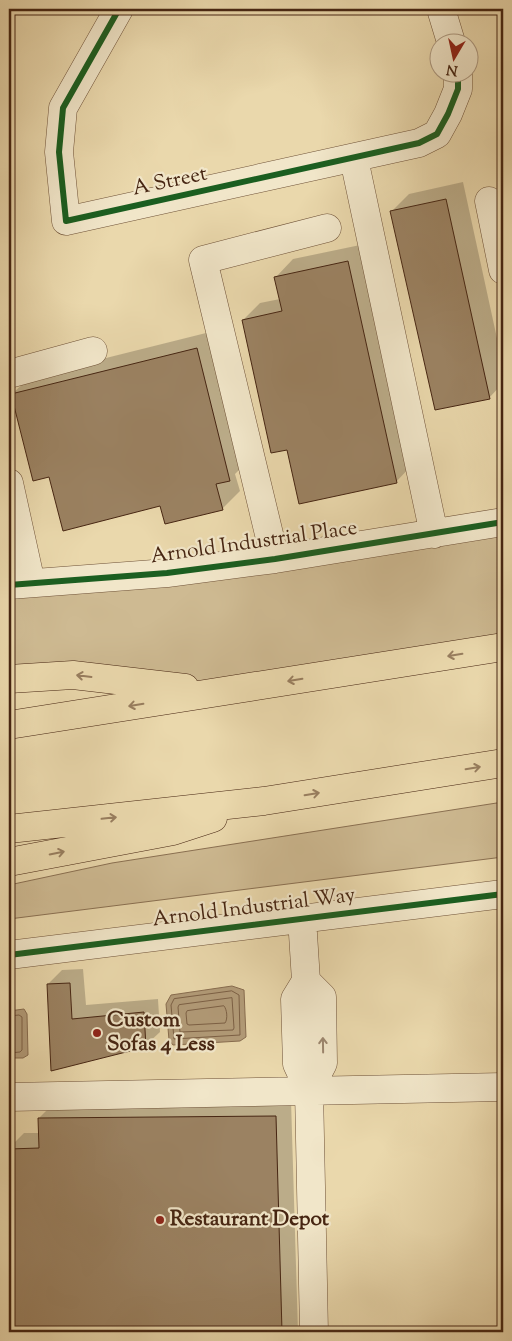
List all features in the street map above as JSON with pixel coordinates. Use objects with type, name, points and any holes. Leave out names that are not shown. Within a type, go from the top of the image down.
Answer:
[{"type":"highway","points":[[9,726],[503,647]]},
{"type":"highway","points":[[9,679],[73,675],[219,692]]},
{"type":"highway","points":[[9,829],[264,801],[503,763]]},
{"type":"highway","points":[[9,862],[173,831],[264,801]]},
{"type":"street","name":"A Street","points":[[119,9],[63,108],[58,152],[66,221],[354,159],[419,143],[437,134],[448,114],[458,89],[458,82]]},
{"type":"street","points":[[442,9],[448,32]]},
{"type":"street","points":[[354,159],[434,534]]},
{"type":"street","points":[[489,201],[503,270]]},
{"type":"street","points":[[275,559],[203,260],[327,228]]},
{"type":"street","points":[[9,374],[93,350]]},
{"type":"street","points":[[9,483],[20,584]]},
{"type":"street","name":"Arnold Industrial Place","points":[[20,584],[167,573],[275,559],[503,522]]},
{"type":"street","name":"Arnold Industrial Way","points":[[9,955],[503,894]]},
{"type":"street","points":[[302,918],[306,981],[295,999],[296,1064],[309,1090],[314,1332]]},
{"type":"street","points":[[9,1097],[503,1087]]},
{"type":"shaded area","points":[[503,522],[503,649],[219,692],[9,679],[9,585]]},
{"type":"shaded area","points":[[503,802],[503,857],[9,919],[9,885],[112,863]]},
{"type":"water","points":[[232,986],[244,990],[246,1037],[240,1041],[173,1045],[169,1040],[166,1004],[171,995]]},
{"type":"water","points":[[24,1009],[27,1014],[28,1055],[23,1058],[9,1058],[9,1011]]},
{"type":"building","points":[[446,199],[490,399],[435,410],[390,211]]},
{"type":"building","points":[[348,261],[397,483],[299,504],[287,450],[271,453],[242,320],[282,311],[274,277]]},
{"type":"building","points":[[197,348],[230,481],[216,484],[223,510],[165,524],[160,506],[63,531],[49,477],[33,481],[11,394]]},
{"type":"building","name":"Custom Sofas 4 Less","points":[[70,983],[72,1019],[144,1012],[146,1047],[51,1071],[47,984]]},
{"type":"building","name":"Restaurant Depot","points":[[276,1116],[282,1332],[12,1332],[9,1149],[39,1148],[38,1118]]},
{"type":"cycle path","points":[[119,9],[63,108],[59,152],[66,221],[419,143],[437,134],[448,114],[458,89],[458,82]]},
{"type":"cycle path","points":[[9,585],[167,573],[275,559],[503,522]]},
{"type":"cycle path","points":[[9,955],[503,894]]},
{"type":"place","name":"Custom Sofas 4 Less","points":[[97,1033]]},
{"type":"place","name":"Restaurant Depot","points":[[160,1220]]}]
